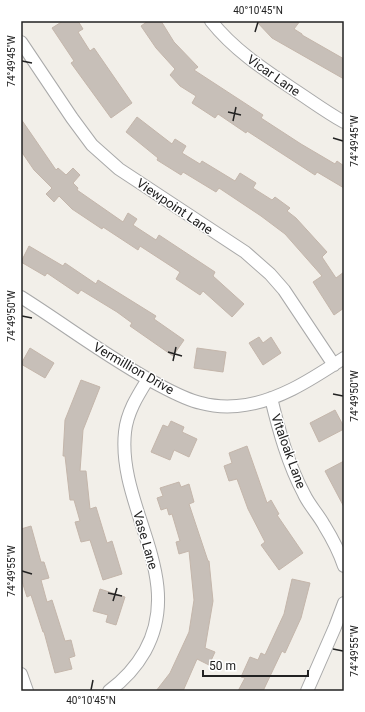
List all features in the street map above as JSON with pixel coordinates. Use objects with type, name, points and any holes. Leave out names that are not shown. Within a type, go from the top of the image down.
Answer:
[{"type":"street","name":"Vicar Lane","points":[[211,21],[221,34],[236,48],[265,70],[344,122]]},
{"type":"street","name":"Viewpoint Lane","points":[[21,42],[92,145],[119,169],[245,252],[270,274],[284,290],[334,365]]},
{"type":"street","name":"Vermillion Drive","points":[[21,298],[148,379],[200,403],[237,406],[256,403],[295,388],[344,358]]},
{"type":"street","name":"Vase Lane","points":[[108,691],[128,676],[138,663],[149,642],[158,612],[156,576],[151,552],[129,480],[126,466],[125,446],[129,415],[148,379]]},
{"type":"street","name":"Vitaloak Lane","points":[[270,398],[292,468],[304,495],[338,549],[344,566]]},
{"type":"street","points":[[306,691],[335,627],[344,603]]},
{"type":"street","points":[[21,674],[27,691]]},
{"type":"building","points":[[63,21],[78,21],[83,29],[78,32],[90,51],[94,48],[132,103],[111,118],[71,63],[74,61],[52,28]]},
{"type":"building","points":[[148,21],[161,21],[174,42],[198,67],[194,70],[263,115],[261,118],[301,144],[335,164],[337,161],[344,166],[344,188],[317,172],[315,175],[218,114],[215,118],[192,103],[196,96],[180,86],[170,75],[175,69],[156,48],[141,26]]},
{"type":"building","points":[[256,21],[300,21],[294,29],[344,59],[344,79],[272,38]]},
{"type":"building","points":[[137,117],[172,144],[175,139],[186,146],[182,153],[200,164],[202,161],[235,181],[240,173],[256,183],[253,188],[272,200],[275,197],[290,208],[287,211],[296,218],[327,252],[322,257],[336,278],[344,272],[344,308],[334,315],[313,282],[322,276],[285,234],[219,188],[216,192],[183,172],[181,175],[157,160],[158,158],[126,132]]},
{"type":"building","points":[[21,119],[56,170],[58,168],[66,175],[73,168],[80,175],[73,183],[78,188],[77,190],[123,222],[128,213],[137,219],[133,225],[156,240],[159,235],[215,272],[213,276],[244,304],[232,317],[203,291],[200,295],[176,279],[180,272],[140,246],[138,250],[103,227],[102,229],[72,209],[59,196],[54,202],[46,194],[52,188],[34,170],[21,151]]},
{"type":"building","points":[[29,246],[63,266],[65,263],[96,284],[98,280],[156,316],[154,319],[184,340],[173,356],[130,326],[132,323],[117,312],[81,290],[78,294],[47,273],[45,276],[21,262]]},
{"type":"building","points":[[259,337],[263,343],[271,337],[281,353],[263,365],[249,343]]},
{"type":"building","points":[[30,348],[54,363],[45,378],[21,364]]},
{"type":"building","points":[[197,348],[226,352],[223,372],[194,368]]},
{"type":"building","points":[[81,380],[100,387],[83,430],[80,471],[86,471],[90,509],[96,507],[107,543],[112,541],[122,574],[103,580],[90,540],[81,542],[75,522],[80,521],[74,500],[70,500],[65,456],[63,456],[65,420]]},
{"type":"building","points":[[335,410],[344,429],[319,442],[310,423]]},
{"type":"building","points":[[171,421],[184,427],[182,432],[197,439],[189,457],[174,450],[170,460],[151,452],[163,425],[168,427]]},
{"type":"building","points":[[247,446],[267,503],[271,500],[279,514],[277,515],[303,553],[279,570],[261,545],[265,542],[248,509],[237,479],[229,481],[224,466],[232,463],[229,453]]},
{"type":"building","points":[[344,461],[344,507],[325,471]]},
{"type":"building","points":[[179,482],[181,487],[189,484],[194,502],[189,504],[209,561],[213,601],[205,648],[215,652],[209,665],[197,659],[183,691],[156,691],[170,673],[189,632],[194,600],[189,551],[179,554],[176,542],[180,541],[172,514],[169,515],[167,508],[161,510],[157,498],[163,496],[160,488]]},
{"type":"building","points":[[31,526],[41,562],[44,562],[49,578],[41,580],[47,602],[52,600],[65,641],[71,640],[75,656],[69,658],[72,669],[55,673],[44,632],[31,595],[27,597],[21,578],[21,529]]},
{"type":"building","points":[[292,579],[310,583],[301,618],[285,653],[282,651],[263,691],[238,691],[245,678],[241,677],[250,657],[258,660],[261,653],[265,655],[284,614]]},
{"type":"building","points":[[100,589],[125,597],[116,625],[106,622],[108,615],[93,611]]}]
